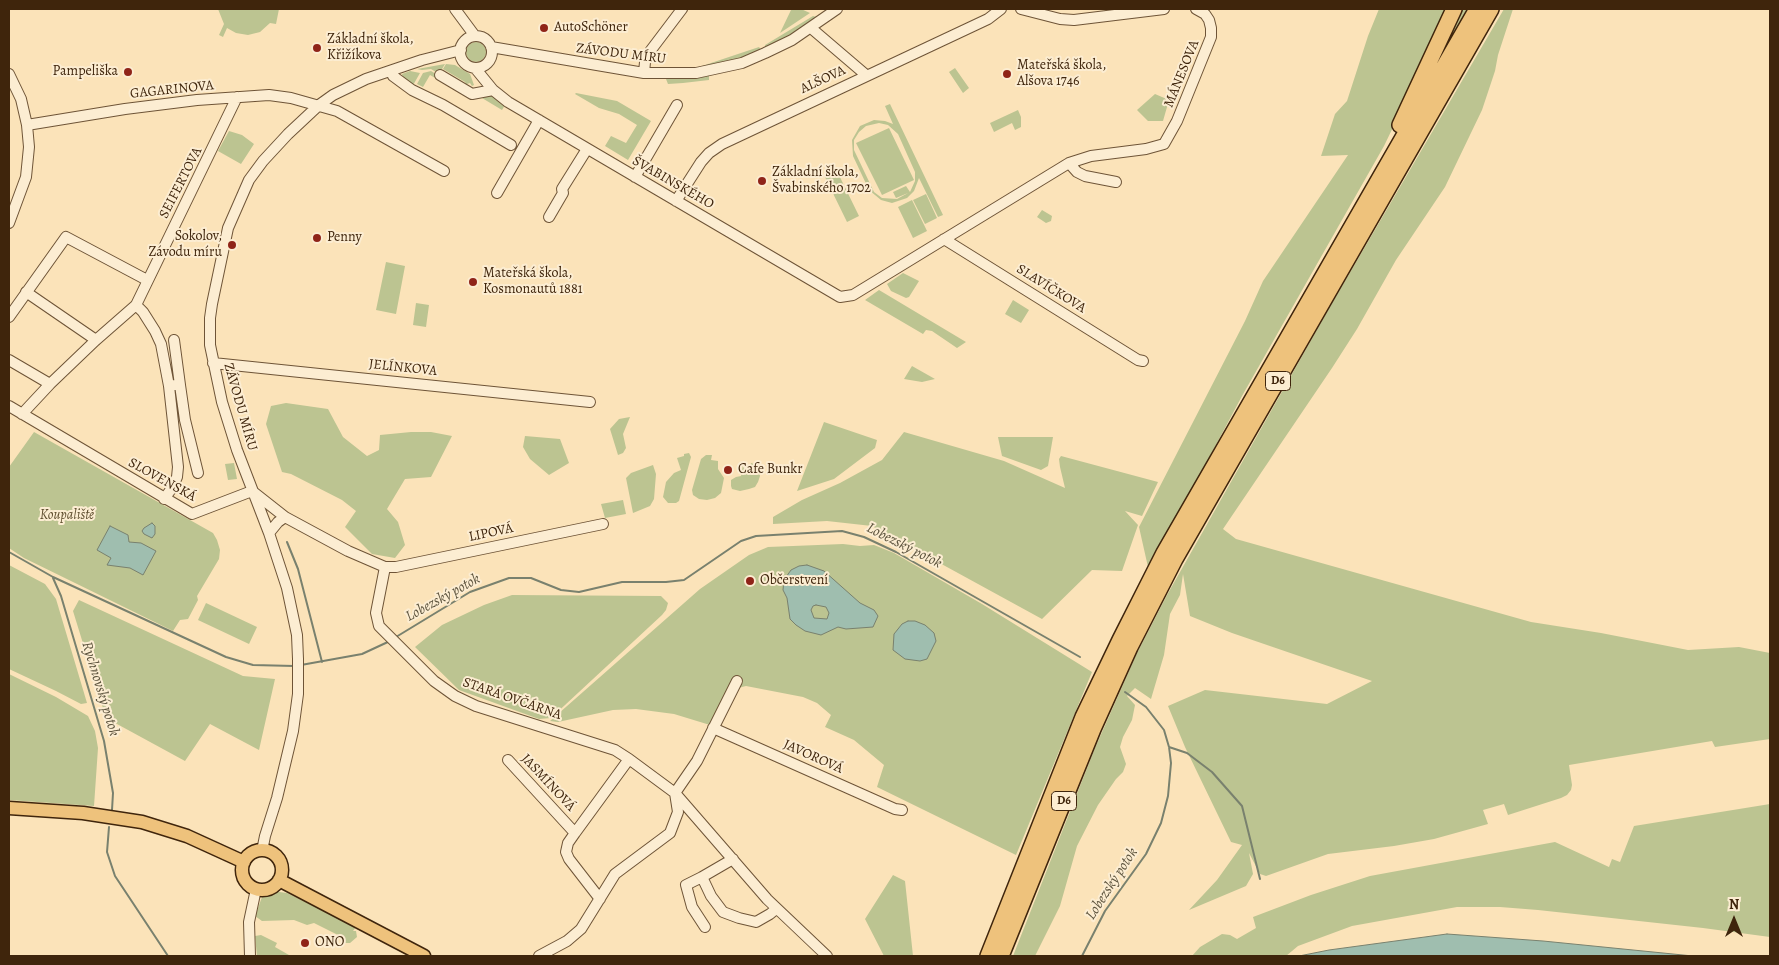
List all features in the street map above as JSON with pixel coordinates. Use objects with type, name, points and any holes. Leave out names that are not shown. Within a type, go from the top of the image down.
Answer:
[{"type":"highway","points":[[1373,190],[1454,9]]},
{"type":"highway","name":"D6","points":[[988,956],[1083,717],[1120,640],[1179,528],[1477,9]]},
{"type":"highway","name":"D6","points":[[1001,956],[1093,729],[1134,638],[1176,559],[1491,9]]},
{"type":"main road","points":[[9,808],[83,813],[142,822],[188,836],[244,862]]},
{"type":"main road","points":[[262,851],[272,854],[278,860],[282,870],[279,880],[275,885],[268,889],[256,889],[249,885],[244,878],[242,870],[244,862],[252,853],[262,851]]},
{"type":"main road","points":[[279,880],[424,956]]},
{"type":"street","points":[[454,9],[466,46],[470,66],[486,59]]},
{"type":"street","points":[[644,73],[645,62],[651,50],[682,9]]},
{"type":"street","name":"ZÁVODU MÍRU","points":[[486,59],[536,56],[644,73],[696,73],[742,63],[792,40],[837,9]]},
{"type":"street","name":"ALŠOVA","points":[[676,201],[701,162],[709,153],[722,144],[988,19],[1002,9]]},
{"type":"street","points":[[1021,9],[1060,19],[1074,20],[1164,9]]},
{"type":"street","name":"MÁNESOVA","points":[[1069,163],[1091,156],[1146,149],[1164,144],[1177,121],[1211,37],[1209,20],[1200,9]]},
{"type":"street","points":[[811,28],[866,75]]},
{"type":"street","points":[[440,74],[472,94],[493,90],[486,59],[485,39],[466,46]]},
{"type":"street","name":"ZÁVODU MÍRU","points":[[262,851],[277,798],[292,732],[298,694],[297,635],[293,610],[281,566],[252,491],[222,402],[213,363],[210,345],[210,318],[228,228],[250,180],[263,161],[319,105],[348,88],[390,71],[466,46]]},
{"type":"street","points":[[390,71],[393,76],[412,90],[511,145]]},
{"type":"street","points":[[9,74],[21,99],[27,125],[29,147],[26,177],[9,223]]},
{"type":"street","name":"ŠVABINSKÉHO","points":[[493,90],[508,102],[840,297],[853,295],[944,239]]},
{"type":"street","name":"GAGARINOVA","points":[[27,125],[160,104],[269,95],[319,105],[337,111],[444,171]]},
{"type":"street","name":"SEIFERTOVA","points":[[22,414],[96,340],[136,305],[238,97]]},
{"type":"street","points":[[636,177],[677,104]]},
{"type":"street","points":[[497,193],[539,120]]},
{"type":"street","points":[[548,217],[562,193],[562,189],[587,149]]},
{"type":"street","points":[[944,239],[1069,163],[1077,172],[1085,176],[1116,182]]},
{"type":"street","points":[[9,317],[66,237],[147,280]]},
{"type":"street","name":"SLAVÍČKOVA","points":[[944,239],[1138,360],[1143,360]]},
{"type":"street","points":[[26,292],[96,340]]},
{"type":"street","points":[[136,305],[155,330],[161,344],[169,386],[178,467],[177,477],[164,499]]},
{"type":"street","points":[[174,340],[185,420],[198,473]]},
{"type":"street","points":[[9,360],[50,384]]},
{"type":"street","name":"JELÍNKOVA","points":[[213,363],[590,402]]},
{"type":"street","points":[[169,386],[180,385]]},
{"type":"street","name":"SLOVENSKÁ","points":[[9,406],[192,514],[252,491]]},
{"type":"street","points":[[252,491],[285,517],[348,551],[385,566]]},
{"type":"street","points":[[269,533],[285,517]]},
{"type":"street","name":"LIPOVÁ","points":[[385,566],[396,567],[603,524]]},
{"type":"street","name":"STARÁ OVČÁRNA","points":[[385,566],[376,613],[378,626],[434,681],[455,696],[476,706],[615,750],[629,759],[674,794],[776,909],[826,956]]},
{"type":"street","points":[[539,956],[568,941],[581,929],[615,874],[670,833],[678,812],[674,794],[697,761],[737,682]]},
{"type":"street","name":"JAVOROVÁ","points":[[713,728],[894,809],[902,810]]},
{"type":"street","points":[[575,832],[629,759]]},
{"type":"street","name":"JASMÍNOVÁ","points":[[508,760],[575,832],[568,843],[566,852],[569,859],[600,898]]},
{"type":"street","points":[[705,927],[692,907],[686,885],[733,859]]},
{"type":"street","points":[[702,877],[723,912],[756,922],[776,909]]},
{"type":"street","points":[[250,956],[249,922],[256,889]]},
{"type":"green space","points":[[218,9],[279,9],[276,24],[270,23],[260,32],[248,35],[236,33],[227,28],[223,37],[219,35],[224,24]]},
{"type":"green space","points":[[801,9],[810,13],[780,33],[791,10]]},
{"type":"green space","points":[[1379,9],[1450,9],[1384,146],[1242,396],[1179,514],[1148,567],[1139,527],[1245,321],[1263,281],[1348,155],[1321,156],[1335,114],[1347,101],[1368,36]]},
{"type":"green space","points":[[1458,9],[1468,9],[1431,73]]},
{"type":"green space","points":[[1504,9],[1513,9],[1498,55],[1495,71],[1482,110],[1445,187],[1396,260],[1357,329],[1332,368],[1223,529],[1236,539],[1531,622],[1688,650],[1739,647],[1770,653],[1770,739],[1715,747],[1712,741],[1569,765],[1571,790],[1561,798],[1508,815],[1504,804],[1483,810],[1488,824],[1434,839],[1328,854],[1266,876],[1260,874],[1249,853],[1253,874],[1246,886],[1189,910],[1217,880],[1242,845],[1231,842],[1185,747],[1168,706],[1205,690],[1327,704],[1372,681],[1232,633],[1190,616],[1183,574],[1180,595],[1170,614],[1164,655],[1151,699],[1135,688],[1127,696],[1135,705],[1132,720],[1120,747],[1126,764],[1123,772],[1098,805],[1077,846],[1060,906],[1035,956],[1013,956],[1095,748],[1137,653],[1167,595],[1331,305]]},
{"type":"green space","points":[[813,16],[817,17],[777,43],[765,47],[765,45]]},
{"type":"green space","points":[[476,42],[483,45],[486,52],[483,59],[476,62],[469,59],[466,52],[469,45]]},
{"type":"green space","points":[[759,47],[762,51],[740,59],[702,66]]},
{"type":"green space","points":[[445,64],[439,74],[431,69],[417,69]]},
{"type":"green space","points":[[446,64],[455,65],[470,74],[474,85],[467,84],[468,88],[465,82],[443,69]]},
{"type":"green space","points":[[955,68],[969,88],[963,93],[949,72]]},
{"type":"green space","points":[[410,71],[420,73],[412,87],[403,78],[402,74]]},
{"type":"green space","points":[[431,71],[439,76],[437,79],[430,75],[423,87],[417,84],[423,73]]},
{"type":"green space","points":[[709,76],[709,80],[683,83],[668,84],[666,79]]},
{"type":"green space","points":[[576,93],[617,101],[651,121],[628,160],[605,146],[611,136],[626,143],[637,125],[619,114],[599,108]]},
{"type":"green space","points":[[1155,94],[1169,100],[1163,121],[1148,121],[1137,110]]},
{"type":"green space","points":[[491,95],[505,105],[502,110],[482,98]]},
{"type":"green space","points":[[890,104],[943,215],[938,217],[919,178],[914,191],[907,198],[892,203],[881,200],[869,190],[853,156],[852,140],[860,126],[874,120],[893,124],[885,106]],"holes":[[[879,123],[888,125],[898,134],[915,172],[915,181],[910,192],[906,186],[893,192],[896,198],[908,193],[897,199],[882,198],[874,192],[854,150],[854,140],[866,126]]]},
{"type":"green space","points":[[1018,110],[1021,117],[1021,127],[1015,130],[1012,123],[994,132],[990,123]]},
{"type":"green space","points":[[889,128],[914,180],[882,195],[856,143]]},
{"type":"green space","points":[[229,131],[242,135],[254,144],[241,164],[218,151]]},
{"type":"green space","points":[[836,169],[859,216],[847,222],[824,175]]},
{"type":"green space","points":[[926,194],[937,218],[925,224],[913,200]]},
{"type":"green space","points":[[912,200],[927,231],[913,238],[898,207]]},
{"type":"green space","points":[[1042,210],[1052,216],[1051,221],[1046,223],[1037,217]]},
{"type":"green space","points":[[386,262],[405,266],[396,314],[376,310]]},
{"type":"green space","points":[[903,273],[919,281],[909,297],[906,298],[891,291],[887,284]]},
{"type":"green space","points":[[879,290],[966,342],[957,348],[932,331],[926,330],[923,334],[865,300]]},
{"type":"green space","points":[[1013,300],[1029,310],[1021,323],[1005,314]]},
{"type":"green space","points":[[416,303],[429,305],[426,327],[413,325]]},
{"type":"green space","points":[[912,366],[935,379],[922,382],[904,379]]},
{"type":"green space","points":[[286,403],[328,409],[343,437],[367,456],[379,450],[380,435],[431,432],[452,436],[431,477],[405,479],[387,509],[398,522],[405,545],[395,558],[372,554],[345,527],[356,511],[342,500],[291,474],[282,472],[266,424],[271,406]]},
{"type":"green space","points":[[630,417],[623,434],[626,448],[623,453],[618,455],[610,429],[619,419]]},
{"type":"green space","points":[[824,422],[877,440],[875,448],[834,479],[797,491]]},
{"type":"green space","name":"Koupaliště","points":[[34,432],[213,533],[220,550],[219,559],[197,596],[198,600],[188,619],[180,620],[173,631],[24,558],[9,548],[9,467]]},
{"type":"green space","points":[[904,432],[1004,461],[1065,488],[1059,459],[1061,456],[1158,482],[1142,516],[1125,511],[1138,525],[1122,571],[1092,570],[1042,619],[872,526],[827,521],[773,524],[773,517],[802,500],[840,483],[882,460]]},
{"type":"green space","points":[[525,436],[560,439],[569,463],[549,475],[530,459],[523,447]]},
{"type":"green space","points":[[998,437],[1053,437],[1048,466],[1041,470],[1002,456]]},
{"type":"green space","points":[[689,453],[691,457],[679,501],[668,503],[663,497],[666,482],[674,473],[681,470],[677,458]]},
{"type":"green space","points":[[706,455],[712,455],[711,460],[718,461],[718,469],[724,478],[721,493],[715,498],[707,500],[699,499],[693,495],[692,490],[701,459]]},
{"type":"green space","points":[[234,463],[237,479],[228,480],[225,464]]},
{"type":"green space","points":[[751,463],[759,470],[760,476],[755,487],[740,491],[732,489],[731,480],[741,476],[743,465],[750,467]]},
{"type":"green space","points":[[653,465],[656,474],[654,499],[650,506],[633,513],[626,478],[631,473]]},
{"type":"green space","points":[[623,500],[626,514],[605,518],[601,504]]},
{"type":"green space","points":[[843,544],[874,545],[894,553],[982,604],[1092,672],[1016,855],[877,787],[884,765],[854,740],[825,727],[831,715],[817,703],[803,697],[746,686],[738,688],[710,725],[674,714],[636,709],[613,710],[558,722],[550,721],[700,589],[749,555],[768,547]]},
{"type":"green space","points":[[9,565],[45,584],[56,599],[87,703],[81,704],[9,669]]},
{"type":"green space","points":[[512,595],[661,596],[668,603],[662,615],[551,718],[539,719],[459,690],[415,647],[442,625],[484,605]]},
{"type":"green space","points":[[79,600],[243,676],[275,679],[259,750],[210,724],[185,761],[106,718],[73,611]]},
{"type":"green space","points":[[206,603],[257,627],[249,644],[198,620]]},
{"type":"green space","points":[[9,674],[56,697],[88,716],[95,731],[98,748],[94,806],[9,800]]},
{"type":"green space","points":[[1770,804],[1770,937],[1538,910],[1500,907],[1457,907],[1352,926],[1298,946],[1286,956],[1192,956],[1200,947],[1222,934],[1230,935],[1237,939],[1256,928],[1253,917],[1311,895],[1370,876],[1555,842],[1609,867],[1612,859],[1620,862],[1634,826]]},
{"type":"green space","points":[[893,875],[905,881],[913,956],[884,956],[865,919]]},
{"type":"green space","points":[[272,891],[287,893],[356,927],[353,931],[356,931],[357,937],[350,943],[342,943],[344,938],[314,923],[307,925],[294,920],[262,921],[255,916],[262,897]]},
{"type":"green space","points":[[261,935],[277,943],[275,947],[289,955],[257,956],[255,936]]},
{"type":"shaded area","points":[[152,523],[155,526],[155,534],[152,538],[142,531]]},
{"type":"shaded area","points":[[110,526],[128,535],[129,542],[141,543],[156,551],[143,575],[130,568],[107,565],[111,558],[97,550]]},
{"type":"shaded area","points":[[807,565],[824,571],[860,603],[874,610],[878,616],[873,627],[846,629],[838,627],[821,635],[805,631],[796,625],[790,619],[787,598],[783,590],[784,580],[791,570]],"holes":[[[813,606],[826,607],[829,613],[827,619],[814,618],[811,610]]]},
{"type":"shaded area","points":[[908,621],[915,621],[925,625],[934,633],[936,641],[927,659],[920,661],[905,659],[893,650],[894,634],[902,624]]},
{"type":"shaded area","points":[[1447,934],[1543,941],[1693,956],[1299,956],[1329,950]]},
{"type":"waterway","name":"Lobezský potok","points":[[396,637],[470,592],[509,578],[531,578],[561,590],[579,592],[622,582],[684,580],[741,541],[756,536],[842,531],[864,537],[896,552],[1080,657]]},
{"type":"waterway","points":[[287,542],[298,569],[322,662]]},
{"type":"waterway","name":"Lobezský potok","points":[[9,552],[53,577],[226,657],[253,665],[294,666]]},
{"type":"waterway","name":"Rychnovský potok","points":[[53,578],[61,596],[104,741],[113,793],[112,810]]},
{"type":"waterway","name":"Lobezský potok","points":[[301,665],[362,654],[390,641]]},
{"type":"waterway","name":"Lobezský potok","points":[[1082,956],[1105,911],[1146,854],[1161,823],[1168,796],[1171,763],[1164,730],[1146,707],[1125,692]]},
{"type":"waterway","points":[[1169,747],[1187,753],[1212,772],[1242,806],[1260,879]]},
{"type":"waterway","name":"Rychnovský potok","points":[[109,827],[107,852],[115,876],[168,956]]},
{"type":"place","name":"AutoSchöner","points":[[544,28]]},
{"type":"place","name":"Základní škola, Křižíkova","points":[[317,48]]},
{"type":"place","name":"Pampeliška","points":[[128,72]]},
{"type":"place","name":"Mateřská škola, Alšova 1746","points":[[1007,74]]},
{"type":"place","name":"Základní škola, Švabinského 1702","points":[[762,181]]},
{"type":"place","name":"Penny","points":[[317,238]]},
{"type":"place","name":"Sokolov, Závodu míru","points":[[232,245]]},
{"type":"place","name":"Mateřská škola, Kosmonautů 1881","points":[[473,282]]},
{"type":"place","name":"Cafe Bunkr","points":[[728,470]]},
{"type":"place","name":"Občerstvení","points":[[750,581]]},
{"type":"place","name":"ONO","points":[[305,943]]}]
